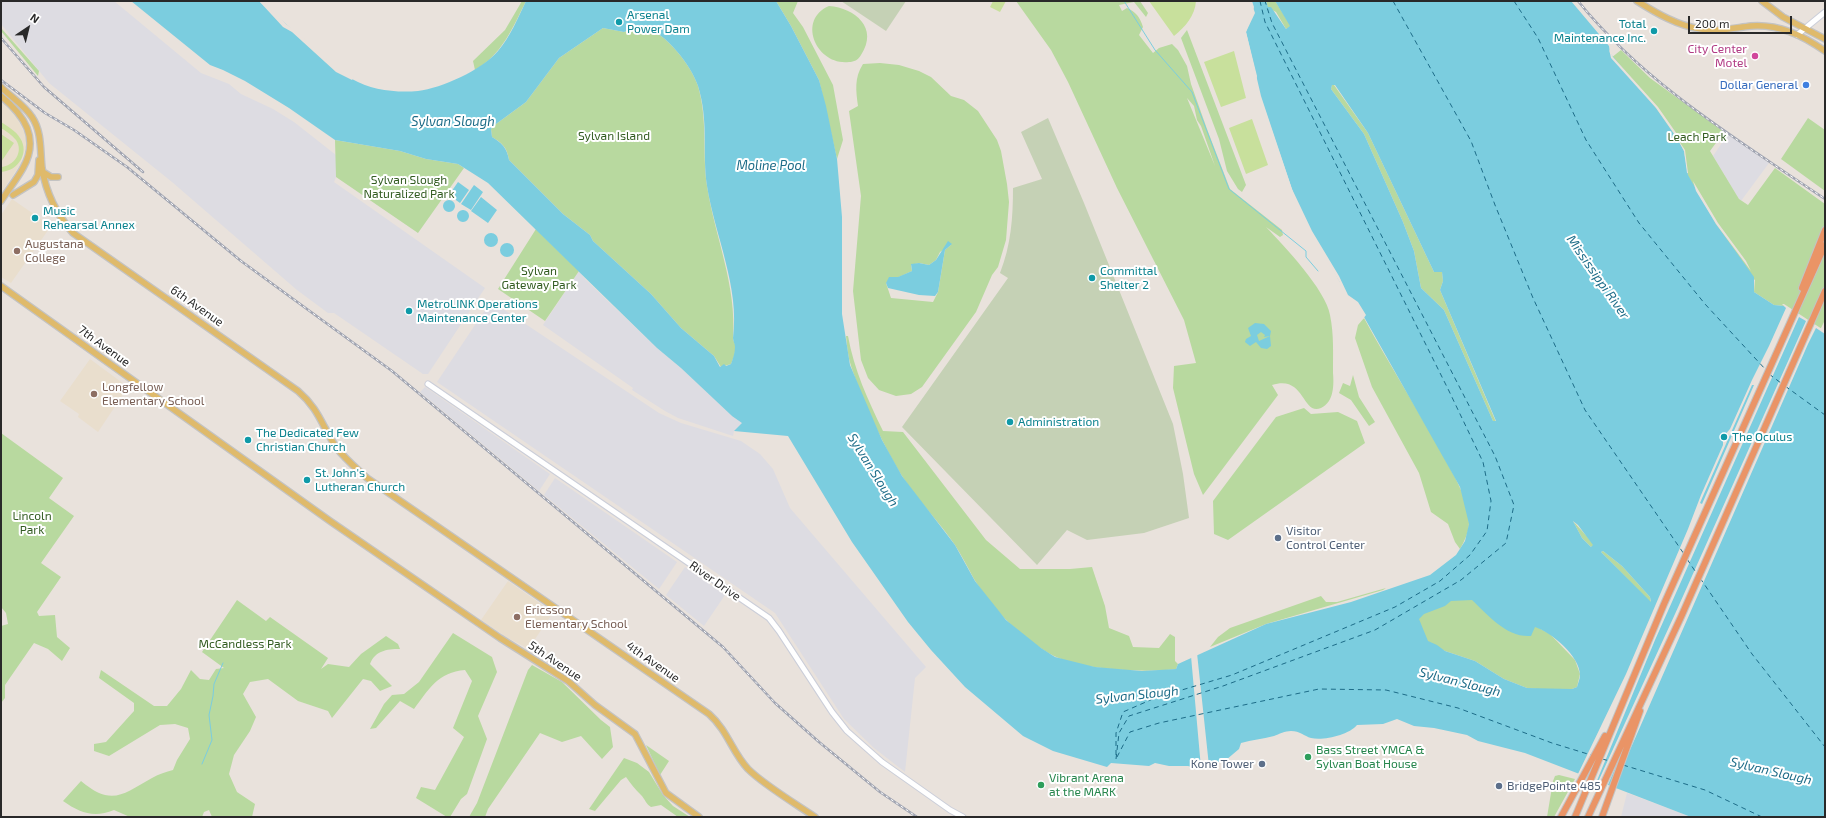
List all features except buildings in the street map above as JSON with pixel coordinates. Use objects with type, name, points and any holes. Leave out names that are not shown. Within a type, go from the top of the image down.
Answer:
[{"type":"highway","points":[[1796,310],[1803,284],[1825,230]]},
{"type":"highway","points":[[1575,817],[1703,515],[1825,245]]},
{"type":"highway","points":[[1588,817],[1825,291]]},
{"type":"highway","points":[[1813,320],[1825,301]]},
{"type":"highway","points":[[1602,817],[1647,688]]},
{"type":"highway","points":[[1561,817],[1619,712]]},
{"type":"main road","points":[[1637,1],[1655,13],[1690,27],[1718,30],[1766,26],[1781,28],[1797,34],[1825,51]]},
{"type":"main road","points":[[1762,1],[1803,29],[1825,39]]},
{"type":"main road","points":[[1797,34],[1825,12]]},
{"type":"main road","points":[[1,87],[32,117],[39,136],[41,148],[37,179],[32,184],[13,195]]},
{"type":"main road","points":[[1,96],[19,113],[25,123],[29,135],[30,148],[27,161],[1,201]]},
{"type":"main road","name":"6th Avenue","points":[[41,148],[43,172],[48,193],[55,210],[73,233],[298,391],[316,410],[340,452],[362,474]]},
{"type":"main road","points":[[43,172],[51,177],[58,177]]},
{"type":"main road","name":"7th Avenue","points":[[1,286],[330,521]]},
{"type":"main road","name":"River Drive","points":[[428,384],[769,618],[834,715],[847,731],[890,768],[950,810],[963,817]]},
{"type":"main road","name":"4th Avenue","points":[[362,474],[706,712],[725,731],[740,758],[752,773],[815,817]]},
{"type":"main road","name":"5th Avenue","points":[[330,521],[500,638],[564,678],[595,705],[631,730],[640,741],[665,791],[699,817]]},
{"type":"shaded area","points":[[1,1],[114,1],[201,73],[229,84],[241,94],[273,109],[294,122],[336,155],[336,177],[334,182],[485,288],[428,374],[423,374],[334,313],[328,313],[297,290],[172,182],[49,83],[1,24]]},
{"type":"shaded area","points":[[1,99],[14,112],[24,132],[27,144],[20,165],[1,193]]},
{"type":"shaded area","points":[[1728,134],[1769,163],[1741,201],[1713,156]]},
{"type":"shaded area","name":"Augustana College","points":[[12,199],[51,226],[11,283],[1,277],[1,215]]},
{"type":"shaded area","points":[[579,271],[586,280],[657,348],[681,368],[732,416],[745,392],[743,423],[734,431],[733,436],[678,418],[665,411],[632,390],[633,388],[543,325]]},
{"type":"shaded area","points":[[491,301],[659,413],[681,423],[741,441],[760,454],[773,469],[790,508],[926,667],[915,678],[905,772],[874,748],[844,719],[775,613],[437,382]]},
{"type":"shaded area","name":"Longfellow Elementary School","points":[[90,359],[128,387],[98,432],[78,417],[79,414],[60,401]]},
{"type":"shaded area","points":[[425,387],[550,474],[539,491],[420,392]]},
{"type":"shaded area","points":[[555,478],[677,562],[659,589],[544,495]]},
{"type":"shaded area","points":[[685,567],[725,595],[704,626],[666,595]]},
{"type":"shaded area","name":"Ericsson Elementary School","points":[[508,581],[551,611],[552,614],[529,648],[506,637],[481,620]]},
{"type":"shaded area","points":[[1627,793],[1657,804],[1691,817],[1621,817]]},
{"type":"green space","points":[[522,1],[526,1],[506,40],[493,57],[475,70],[473,61],[505,30]]},
{"type":"green space","points":[[776,1],[798,1],[793,13],[803,27],[833,85],[843,140],[837,159],[819,80],[791,26]]},
{"type":"green space","points":[[841,1],[906,1],[886,31]]},
{"type":"green space","points":[[993,1],[1006,1],[1000,12],[990,7]]},
{"type":"green space","points":[[1016,1],[1140,1],[1148,13],[1146,17],[1134,2],[1119,5],[1122,11],[1127,8],[1133,11],[1139,18],[1143,27],[1139,35],[1153,53],[1159,48],[1172,44],[1178,50],[1187,66],[1191,84],[1230,189],[1282,230],[1283,235],[1280,237],[1266,227],[1313,281],[1327,305],[1330,315],[1333,344],[1333,388],[1328,402],[1321,408],[1315,409],[1310,406],[1291,385],[1283,383],[1272,385],[1278,395],[1203,495],[1194,474],[1173,388],[1174,366],[1196,363],[1184,320],[1117,188],[1068,82],[1051,50]],"holes":[[[1187,98],[1194,106],[1197,120],[1201,126],[1215,166]]]},
{"type":"green space","points":[[1149,1],[1196,1],[1194,12],[1189,21],[1174,36]]},
{"type":"green space","points":[[1266,1],[1275,1],[1291,26],[1286,29],[1276,12],[1268,8]]},
{"type":"green space","points":[[829,6],[848,11],[855,15],[862,21],[866,28],[866,45],[859,58],[853,62],[838,61],[828,57],[820,50],[815,41],[812,31],[814,21],[819,13]]},
{"type":"green space","name":"Sylvan Island","points":[[644,27],[661,36],[677,51],[695,78],[701,99],[704,124],[707,186],[732,299],[733,339],[735,344],[734,354],[731,364],[721,367],[714,356],[681,328],[651,294],[593,241],[590,235],[563,214],[509,160],[504,146],[492,137],[491,129],[526,102],[559,58],[603,28],[624,32],[633,28]]},
{"type":"green space","points":[[1,28],[39,71],[38,76],[1,31]]},
{"type":"green space","points":[[1187,30],[1246,185],[1242,192],[1238,189],[1227,171],[1219,139],[1181,38]]},
{"type":"green space","name":"Leach Park","points":[[1621,50],[1650,78],[1724,132],[1710,151],[1739,199],[1748,205],[1775,168],[1825,204],[1825,320],[1820,330],[1784,306],[1774,305],[1754,292],[1755,280],[1743,272],[1688,176],[1684,151],[1677,138],[1633,82],[1611,58]]},
{"type":"green space","points":[[1234,51],[1246,98],[1221,107],[1204,62]]},
{"type":"green space","points":[[880,63],[899,65],[919,71],[931,77],[951,96],[964,100],[978,111],[997,140],[1001,151],[1009,202],[1006,240],[998,267],[992,275],[976,312],[922,387],[911,394],[896,396],[879,390],[868,378],[861,360],[853,291],[861,196],[849,111],[858,106],[856,90],[857,79],[863,64]],"holes":[[[952,244],[945,250],[938,292],[933,302],[891,298],[886,283],[912,271],[911,265],[919,263],[929,265],[936,260],[940,252]]]},
{"type":"green space","points":[[1332,85],[1334,85],[1368,133],[1434,272],[1442,272],[1443,281],[1440,290],[1496,422],[1493,421],[1444,310],[1421,288],[1414,251],[1403,222],[1364,134],[1331,89]]},
{"type":"green space","points":[[1048,118],[1173,424],[1183,474],[1189,518],[1144,533],[1087,540],[1067,530],[1037,565],[902,427],[1008,278],[1000,273],[1007,252],[1011,231],[1013,188],[1042,179],[1021,132]]},
{"type":"green space","points":[[1808,118],[1825,130],[1825,191],[1781,159]]},
{"type":"green space","points":[[1252,119],[1268,165],[1246,174],[1229,128]]},
{"type":"green space","points":[[1,122],[18,135],[23,144],[24,150],[21,160],[17,165],[7,171],[1,172],[1,167],[14,161],[19,149],[16,140],[1,128]]},
{"type":"green space","points":[[1,134],[14,143],[1,162]]},
{"type":"green space","name":"Sylvan Slough Naturalized Park","points":[[335,140],[400,151],[426,159],[458,164],[464,168],[418,233],[336,177]]},
{"type":"green space","name":"Sylvan Gateway Park","points":[[536,229],[579,271],[545,321],[498,289]]},
{"type":"green space","points":[[1364,318],[1423,419],[1464,496],[1469,514],[1469,526],[1466,537],[1460,549],[1455,542],[1448,524],[1431,512],[1419,473],[1372,387],[1355,338],[1358,325]]},
{"type":"green space","points":[[846,336],[848,336],[862,385],[883,431],[903,432],[986,540],[1020,569],[1070,569],[1092,567],[1105,606],[1109,628],[1129,636],[1133,647],[1159,648],[1170,634],[1175,637],[1175,661],[1178,664],[1176,669],[1148,671],[1114,669],[1066,661],[1042,649],[1009,623],[999,613],[974,579],[955,545],[908,485],[895,464],[861,393],[849,359]]},
{"type":"green space","points":[[1353,375],[1359,397],[1375,422],[1369,426],[1351,400],[1339,393],[1343,383],[1350,386]]},
{"type":"green space","points":[[1304,408],[1311,414],[1338,412],[1357,421],[1365,443],[1228,540],[1214,534],[1213,501],[1276,417]]},
{"type":"green space","name":"Lincoln Park","points":[[1,433],[63,478],[49,498],[74,516],[41,563],[61,577],[37,612],[39,616],[55,615],[57,637],[70,648],[62,661],[48,649],[34,643],[5,685],[5,698],[1,703],[1,626],[8,624],[6,613],[1,607]]},
{"type":"green space","points":[[1573,521],[1593,543],[1593,546],[1591,547],[1582,538]]},
{"type":"green space","points":[[1603,551],[1622,566],[1650,597],[1651,603],[1601,552]]},
{"type":"green space","points":[[1386,588],[1266,624],[1210,647],[1218,637],[1230,628],[1321,596],[1326,602],[1337,602]]},
{"type":"green space","points":[[1465,589],[1550,634],[1575,660],[1580,674],[1577,687],[1572,689],[1527,688],[1504,679],[1475,661],[1429,644],[1414,619]]},
{"type":"green space","name":"McCandless Park","points":[[237,600],[266,621],[270,617],[328,658],[321,669],[328,664],[349,667],[361,654],[386,636],[398,644],[400,649],[390,650],[378,654],[370,664],[392,686],[380,691],[371,681],[363,679],[332,718],[328,711],[298,701],[268,679],[250,682],[243,694],[256,717],[250,731],[234,755],[229,774],[237,792],[255,804],[252,817],[212,817],[209,810],[204,812],[202,817],[130,817],[114,810],[94,814],[75,809],[63,801],[81,781],[101,794],[109,796],[125,793],[157,775],[173,770],[177,760],[190,739],[188,728],[175,724],[160,725],[109,756],[94,751],[94,744],[106,742],[134,711],[134,703],[99,678],[101,670],[154,706],[167,706],[181,689],[191,670],[200,679],[209,680],[216,669],[224,668],[202,652]]},
{"type":"green space","points":[[453,633],[492,657],[497,672],[478,716],[487,739],[467,794],[461,799],[450,817],[447,817],[416,798],[421,787],[435,790],[464,737],[453,728],[472,681],[465,670],[456,671],[441,678],[430,688],[414,709],[400,701],[376,728],[370,729],[384,704],[392,695],[404,694],[419,682]]},
{"type":"green space","points":[[532,665],[562,682],[610,727],[613,747],[602,759],[581,736],[562,742],[540,733],[488,809],[485,817],[469,817],[477,803],[528,670]]},
{"type":"green space","points":[[646,745],[669,761],[660,775]]},
{"type":"green space","points":[[624,758],[637,763],[649,772],[663,795],[673,806],[690,817],[678,817],[661,805],[651,807],[626,777],[621,780],[595,811],[589,809]]},
{"type":"green space","points":[[1559,775],[1575,779],[1554,817],[1547,817],[1553,781],[1555,776]]},
{"type":"water","points":[[131,1],[259,1],[345,75],[367,86],[401,92],[428,89],[450,82],[482,65],[502,46],[514,27],[526,1],[776,1],[791,26],[819,80],[826,106],[837,159],[842,217],[842,314],[850,365],[882,440],[902,476],[955,545],[975,581],[1006,620],[1041,648],[1055,657],[1095,667],[1142,671],[1176,669],[1178,664],[1266,624],[1351,602],[1430,575],[1456,555],[1465,541],[1469,524],[1460,487],[1355,301],[1350,300],[1312,233],[1296,201],[1256,84],[1257,76],[1246,32],[1254,7],[1252,1],[1266,1],[1268,7],[1271,7],[1286,29],[1290,26],[1275,1],[1571,1],[1609,46],[1610,53],[1656,108],[1677,138],[1684,151],[1688,175],[1716,224],[1754,277],[1754,292],[1774,305],[1784,306],[1825,333],[1825,817],[1691,817],[1525,753],[1478,741],[1467,735],[1434,728],[1414,726],[1397,719],[1383,724],[1357,725],[1348,732],[1322,739],[1311,738],[1294,731],[1282,733],[1241,743],[1239,749],[1226,760],[1195,768],[1188,766],[1169,766],[1155,763],[1149,766],[1111,763],[1107,767],[1053,751],[1023,736],[965,687],[931,650],[908,622],[852,542],[788,436],[734,431],[742,423],[732,416],[681,368],[657,348],[488,183],[458,164],[426,159],[400,151],[335,140],[289,108],[245,81],[210,65]],"holes":[[[644,27],[652,30],[669,43],[684,60],[698,86],[703,111],[707,186],[726,262],[733,300],[733,338],[735,349],[731,364],[726,366],[724,364],[720,367],[714,356],[681,328],[651,294],[593,241],[590,235],[563,214],[509,160],[504,146],[492,137],[491,129],[526,102],[559,58],[603,28],[624,32],[633,28]],[[1332,85],[1335,85],[1368,133],[1434,272],[1442,272],[1443,281],[1440,290],[1496,421],[1493,421],[1444,310],[1421,288],[1414,251],[1403,222],[1364,134],[1331,89]],[[1573,521],[1578,525],[1593,545],[1591,547],[1582,538]],[[1603,551],[1622,566],[1650,597],[1651,602],[1601,552]],[[1472,600],[1491,619],[1514,633],[1522,636],[1531,636],[1535,627],[1549,634],[1564,646],[1575,660],[1579,668],[1580,675],[1577,687],[1572,689],[1527,688],[1504,679],[1475,661],[1445,651],[1428,641],[1419,619],[1424,614],[1445,606],[1451,601]]]},
{"type":"water","points":[[458,182],[469,190],[460,203],[449,195]]},
{"type":"water","points":[[474,185],[483,192],[471,210],[461,204]]},
{"type":"water","points":[[481,197],[497,210],[488,223],[471,211]]},
{"type":"water","points":[[447,200],[451,200],[455,206],[451,212],[447,212],[443,208],[443,204]]},
{"type":"water","points":[[461,210],[465,210],[469,216],[465,222],[461,222],[457,218],[457,214]]},
{"type":"water","points":[[491,233],[496,235],[498,240],[496,245],[491,247],[486,245],[484,240],[486,235]]},
{"type":"water","points":[[948,241],[952,244],[945,250],[938,292],[935,296],[919,295],[888,288],[886,283],[889,277],[898,277],[912,271],[911,264],[919,263],[929,265],[936,260]]},
{"type":"water","points":[[507,243],[512,245],[514,250],[512,255],[507,257],[502,255],[500,250],[502,245]]},
{"type":"water","points":[[1255,323],[1264,324],[1271,331],[1271,346],[1267,349],[1261,348],[1256,342],[1250,346],[1245,342],[1246,339],[1251,336],[1248,328]],"holes":[[[1261,332],[1265,335],[1264,337],[1270,336],[1259,341],[1257,335]]]},
{"type":"pier","points":[[259,1],[262,1],[337,68],[354,77],[352,80],[336,72],[292,32],[283,27]]},
{"type":"pier","points":[[1253,7],[1255,13],[1246,32],[1261,96],[1292,189],[1312,231],[1339,276],[1348,295],[1358,302],[1366,315],[1363,319],[1355,305],[1349,301],[1344,294],[1339,281],[1310,234],[1295,202],[1267,124],[1255,85],[1255,76],[1244,32]]},
{"type":"pier","points":[[1609,49],[1613,57],[1658,107],[1679,137],[1679,141],[1685,150],[1688,173],[1684,151],[1677,138],[1656,108],[1611,58]]},
{"type":"pier","points":[[1693,181],[1718,223],[1746,261],[1751,271],[1716,224],[1696,191]]},
{"type":"pier","points":[[1782,304],[1825,331],[1825,334],[1816,328],[1808,344],[1626,759],[1617,764],[1607,787],[1597,784],[1806,321],[1799,317],[1655,640],[1596,783],[1577,776],[1626,674],[1723,445],[1723,437],[1730,429],[1786,308]],"holes":[[[1752,385],[1754,385],[1702,504],[1700,503],[1703,496]]]},
{"type":"pier","points":[[1197,653],[1209,766],[1201,768],[1191,656]]},
{"type":"waterway","points":[[1124,1],[1155,50],[1192,92],[1229,189],[1306,251],[1306,257],[1318,271]]},
{"type":"waterway","points":[[202,764],[212,740],[209,715],[214,684],[223,663]]},
{"type":"ferry route","points":[[1116,755],[1116,733],[1123,712],[1155,698],[1232,675],[1395,607],[1440,581],[1470,555],[1487,531],[1491,501],[1483,462],[1265,22],[1260,1]]},
{"type":"ferry route","points":[[1116,759],[1119,733],[1129,716],[1223,686],[1375,630],[1461,580],[1506,543],[1514,505],[1495,456],[1272,23],[1265,1]]},
{"type":"ferry route","points":[[1393,1],[1471,141],[1533,298],[1585,410],[1684,554]]},
{"type":"ferry route","points":[[1514,1],[1538,38],[1586,140],[1639,223],[1705,304],[1766,370]]},
{"type":"ferry route","points":[[1769,374],[1781,383]]},
{"type":"ferry route","points":[[1785,386],[1825,415]]},
{"type":"ferry route","points":[[1687,559],[1697,574]]},
{"type":"ferry route","points":[[1700,578],[1752,654],[1825,747]]},
{"type":"ferry route","points":[[1117,757],[1130,732],[1159,723],[1319,689],[1386,690],[1458,708],[1552,743],[1591,755]]},
{"type":"ferry route","points":[[1602,759],[1610,761]]},
{"type":"ferry route","points":[[1623,765],[1705,790],[1762,817]]},
{"type":"railway","points":[[1578,1],[1604,31],[1663,85],[1726,132],[1825,199]]},
{"type":"railway","points":[[1,38],[44,87],[143,172]]},
{"type":"railway","points":[[1,80],[45,113],[74,130],[127,167],[241,261],[392,371],[723,647],[775,703],[819,742],[880,792],[917,817]]},
{"type":"place","name":"Arsenal Power Dam","points":[[619,22]]},
{"type":"place","name":"Total Maintenance Inc.","points":[[1654,31]]},
{"type":"place","name":"City Center Motel","points":[[1755,56]]},
{"type":"place","name":"Dollar General","points":[[1806,85]]},
{"type":"place","name":"Music Rehearsal Annex","points":[[35,218]]},
{"type":"place","name":"Augustana College","points":[[17,251]]},
{"type":"place","name":"Committal Shelter 2","points":[[1092,278]]},
{"type":"place","name":"MetroLINK Operations Maintenance Center","points":[[409,311]]},
{"type":"place","name":"Longfellow Elementary School","points":[[94,394]]},
{"type":"place","name":"Administration","points":[[1010,422]]},
{"type":"place","name":"The Oculus","points":[[1724,437]]},
{"type":"place","name":"The Dedicated Few Christian Church","points":[[248,440]]},
{"type":"place","name":"St. John's Lutheran Church","points":[[307,480]]},
{"type":"place","name":"Visitor Control Center","points":[[1278,538]]},
{"type":"place","name":"Ericsson Elementary School","points":[[517,617]]},
{"type":"place","name":"Bass Street YMCA & Sylvan Boat House","points":[[1308,757]]},
{"type":"place","name":"Kone Tower","points":[[1262,764]]},
{"type":"place","name":"Vibrant Arena at the MARK","points":[[1041,785]]},
{"type":"place","name":"BridgePointe 485","points":[[1499,786]]},
{"type":"water label","name":"Sylvan Slough","points":[[453,122]]},
{"type":"water label","name":"Moline Pool","points":[[771,166]]},
{"type":"water label","name":"Mississippi River","points":[[1598,277]]},
{"type":"water label","name":"Sylvan Slough","points":[[873,470]]},
{"type":"water label","name":"Sylvan Slough","points":[[1460,682]]},
{"type":"water label","name":"Sylvan Slough","points":[[1137,695]]},
{"type":"water label","name":"Sylvan Slough","points":[[1771,771]]}]
